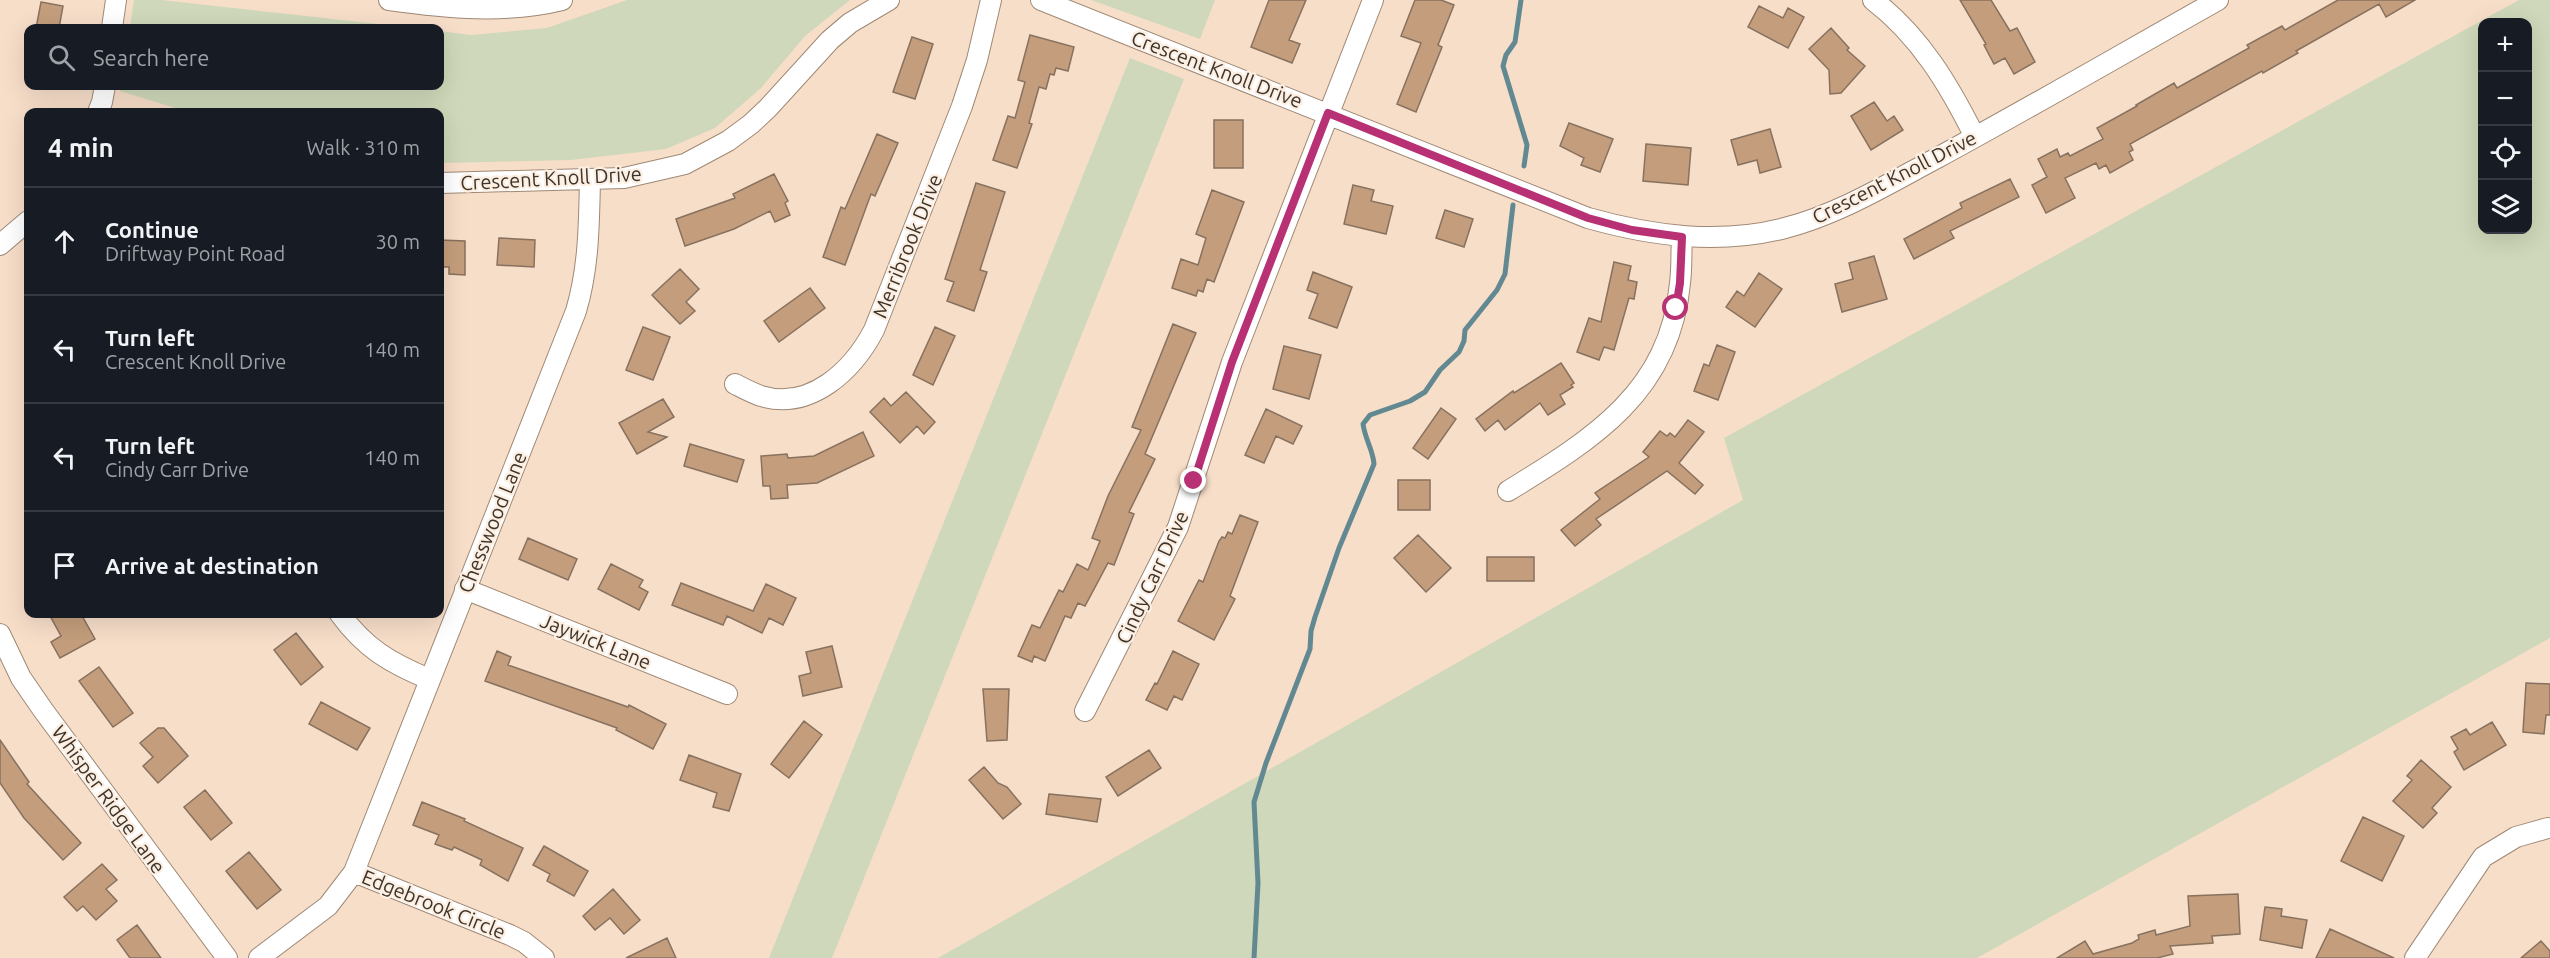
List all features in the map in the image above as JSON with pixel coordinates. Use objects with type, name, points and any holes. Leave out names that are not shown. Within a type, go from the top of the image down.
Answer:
[{"type":"street","points":[[113,24],[116,0]]},
{"type":"street","points":[[389,0],[479,9],[526,7],[562,0]]},
{"type":"street","name":"Crescent Knoll Drive","points":[[444,183],[624,178],[685,164],[720,146],[768,108],[830,40],[850,23],[890,0]]},
{"type":"street","name":"Merribrook Drive","points":[[735,384],[761,396],[780,399],[797,397],[833,382],[863,352],[874,330],[962,106],[977,60],[991,0]]},
{"type":"street","name":"Crescent Knoll Drive","points":[[1041,0],[1588,218],[1632,230],[1682,237],[1755,234],[1812,220],[1851,203],[1975,137],[2218,0]]},
{"type":"street","name":"Cindy Carr Drive","points":[[1085,711],[1178,527],[1232,362],[1373,0]]},
{"type":"street","points":[[1873,0],[1894,16],[1923,48],[1954,95],[1975,137]]},
{"type":"street","points":[[104,108],[105,90]]},
{"type":"street","name":"Chesswood Lane","points":[[259,958],[328,906],[354,872],[578,303],[588,253],[590,179]]},
{"type":"street","points":[[0,244],[24,223]]},
{"type":"street","points":[[1508,491],[1588,441],[1616,417],[1650,374],[1669,334],[1676,308],[1680,283],[1682,237]]},
{"type":"street","name":"Jaywick Lane","points":[[465,589],[728,694]]},
{"type":"street","points":[[343,618],[359,637],[385,659],[429,679]]},
{"type":"street","name":"Whisper Ridge Lane","points":[[0,634],[21,678],[43,710],[227,958]]},
{"type":"street","points":[[2415,958],[2483,857],[2516,837],[2548,828]]},
{"type":"street","name":"Edgebrook Circle","points":[[354,872],[510,935],[524,942],[544,958]]},
{"type":"green space","points":[[134,0],[161,0],[378,24],[131,24]]},
{"type":"green space","points":[[627,0],[850,0],[805,36],[761,88],[715,128],[666,149],[571,160],[444,163],[444,108],[175,108],[120,91],[444,90],[444,32],[471,35],[547,28]]},
{"type":"green space","points":[[1091,0],[1215,0],[1200,39]]},
{"type":"green space","points":[[2519,0],[2550,0],[2550,638],[1977,958],[938,958],[1743,500],[1724,438],[2478,23],[2478,234],[2532,234],[2532,18],[2486,18]]},
{"type":"green space","points":[[1130,58],[1184,79],[832,958],[769,958]]},
{"type":"building","points":[[1269,0],[1306,0],[1289,40],[1300,44],[1292,63],[1251,47]]},
{"type":"building","points":[[1415,0],[1441,0],[1454,5],[1438,45],[1442,47],[1416,112],[1397,104],[1421,43],[1401,36]]},
{"type":"building","points":[[1960,0],[1991,0],[2010,31],[2017,28],[2035,62],[2014,74],[2005,58],[1994,64],[1984,45],[1986,44]]},
{"type":"building","points":[[2338,0],[2415,0],[2386,17],[2379,4],[2296,51],[2298,53],[2263,73],[2262,71],[2130,144],[2133,150],[2129,152],[2133,160],[2110,173],[2106,165],[2099,169],[2096,163],[2065,178],[2075,198],[2046,213],[2032,185],[2047,177],[2038,159],[2057,149],[2060,157],[2068,153],[2070,156],[2103,139],[2097,128],[2174,83],[2177,88],[2249,48],[2247,45],[2282,26],[2285,30]]},
{"type":"building","points":[[41,2],[63,6],[60,24],[37,24]]},
{"type":"building","points":[[1759,6],[1783,18],[1788,8],[1804,17],[1788,48],[1748,27]]},
{"type":"building","points":[[1831,28],[1849,48],[1847,50],[1865,66],[1841,93],[1830,94],[1829,70],[1809,49]]},
{"type":"building","points":[[1030,35],[1074,47],[1068,71],[1056,68],[1054,75],[1050,74],[1046,89],[1039,87],[1029,123],[1032,124],[1017,168],[993,160],[1008,116],[1015,118],[1025,82],[1018,80]]},
{"type":"building","points":[[912,37],[933,44],[915,99],[893,92]]},
{"type":"building","points":[[1874,102],[1887,121],[1894,116],[1903,130],[1871,150],[1851,116]]},
{"type":"building","points":[[1214,120],[1243,120],[1243,168],[1214,168]]},
{"type":"building","points":[[1569,123],[1613,139],[1600,172],[1581,165],[1584,158],[1560,146]]},
{"type":"building","points":[[1770,129],[1781,167],[1760,173],[1757,160],[1738,165],[1731,140]]},
{"type":"building","points":[[877,134],[898,143],[875,196],[871,194],[845,265],[823,257],[841,207],[845,209]]},
{"type":"building","points":[[1646,144],[1691,148],[1688,185],[1643,181]]},
{"type":"building","points":[[774,174],[788,201],[785,203],[790,215],[775,222],[770,211],[734,229],[685,246],[676,219],[735,198],[733,194]]},
{"type":"building","points":[[2010,179],[2019,197],[1950,231],[1954,238],[1914,259],[1904,239],[1962,208],[1960,203]]},
{"type":"building","points":[[976,183],[1005,192],[980,270],[987,272],[974,311],[947,301],[954,282],[945,279]]},
{"type":"building","points":[[1353,185],[1374,190],[1371,201],[1393,206],[1386,234],[1344,224]]},
{"type":"building","points":[[1212,190],[1244,202],[1214,282],[1207,279],[1203,292],[1198,290],[1196,296],[1172,288],[1181,259],[1198,265],[1206,238],[1196,234]]},
{"type":"building","points":[[1445,210],[1473,219],[1464,247],[1436,238]]},
{"type":"building","points":[[499,238],[535,240],[534,267],[497,265]]},
{"type":"building","points":[[444,240],[465,241],[465,275],[449,274],[449,267],[444,267]]},
{"type":"building","points":[[1874,256],[1887,299],[1842,312],[1835,284],[1853,279],[1849,263]]},
{"type":"building","points":[[1614,262],[1631,266],[1628,280],[1637,282],[1634,299],[1629,298],[1614,350],[1604,347],[1599,360],[1577,352],[1589,318],[1601,322]]},
{"type":"building","points":[[680,269],[699,289],[686,302],[695,311],[680,324],[652,295]]},
{"type":"building","points":[[1313,272],[1352,287],[1337,328],[1309,318],[1318,294],[1307,290]]},
{"type":"building","points":[[1759,273],[1782,289],[1755,327],[1726,307],[1737,291],[1744,296]]},
{"type":"building","points":[[810,288],[825,308],[779,342],[764,321]]},
{"type":"building","points":[[1173,324],[1196,333],[1145,454],[1155,459],[1129,512],[1134,514],[1114,565],[1108,563],[1085,606],[1078,603],[1071,618],[1065,616],[1045,661],[1034,656],[1032,662],[1018,656],[1032,625],[1040,628],[1059,590],[1063,592],[1077,564],[1088,570],[1100,541],[1092,538],[1108,496],[1141,430],[1132,427]]},
{"type":"building","points":[[643,327],[670,337],[653,380],[626,370]]},
{"type":"building","points":[[935,327],[955,336],[933,385],[913,375]]},
{"type":"building","points":[[1717,345],[1735,352],[1718,400],[1694,391],[1704,364],[1709,366]]},
{"type":"building","points":[[1284,346],[1321,355],[1309,399],[1273,389]]},
{"type":"building","points":[[1561,363],[1574,383],[1571,385],[1573,387],[1560,395],[1565,404],[1548,415],[1540,403],[1505,430],[1498,420],[1485,431],[1476,419],[1513,391],[1514,393]]},
{"type":"building","points":[[906,392],[935,422],[924,434],[917,426],[900,443],[870,412],[884,398],[891,406]]},
{"type":"building","points":[[663,399],[674,417],[648,432],[667,437],[637,454],[619,423]]},
{"type":"building","points":[[1441,408],[1456,419],[1428,459],[1413,448]]},
{"type":"building","points":[[1266,409],[1302,426],[1293,444],[1276,436],[1264,463],[1245,455]]},
{"type":"building","points":[[1688,420],[1704,432],[1679,463],[1703,485],[1695,494],[1667,471],[1596,519],[1601,525],[1575,546],[1561,530],[1600,499],[1595,493],[1649,457],[1643,452],[1660,431],[1667,436],[1670,433],[1675,437]]},
{"type":"building","points":[[863,432],[874,456],[817,483],[787,485],[788,498],[771,499],[770,486],[763,486],[761,456],[787,454],[788,458],[814,456]]},
{"type":"building","points":[[690,444],[744,460],[737,482],[684,466]]},
{"type":"building","points":[[1398,480],[1430,480],[1430,510],[1398,510]]},
{"type":"building","points":[[1240,515],[1258,522],[1230,596],[1235,599],[1214,640],[1178,621],[1199,580],[1203,582],[1219,541],[1222,537],[1225,538],[1228,532],[1232,534]]},
{"type":"building","points":[[1418,535],[1451,568],[1426,592],[1394,558]]},
{"type":"building","points":[[528,538],[577,559],[568,580],[519,559]]},
{"type":"building","points":[[1487,557],[1534,557],[1534,581],[1487,581]]},
{"type":"building","points":[[611,564],[643,580],[639,587],[648,592],[639,610],[598,589]]},
{"type":"building","points":[[681,583],[753,611],[766,584],[796,598],[783,625],[769,618],[762,633],[727,616],[723,625],[672,605]]},
{"type":"building","points":[[51,618],[83,618],[95,639],[60,658],[51,642],[61,636]]},
{"type":"building","points":[[296,633],[323,667],[301,685],[274,650]]},
{"type":"building","points":[[832,646],[842,687],[803,696],[799,676],[811,673],[806,652]]},
{"type":"building","points":[[497,651],[511,657],[508,665],[628,707],[629,705],[666,724],[653,749],[616,730],[617,728],[485,681]]},
{"type":"building","points":[[1173,651],[1199,664],[1182,700],[1174,696],[1167,710],[1146,700],[1155,683],[1157,684]]},
{"type":"building","points":[[99,667],[133,713],[113,727],[79,681]]},
{"type":"building","points":[[2526,683],[2550,684],[2550,715],[2546,715],[2544,734],[2523,732]]},
{"type":"building","points":[[983,689],[1009,689],[1007,740],[987,741]]},
{"type":"building","points":[[321,702],[370,728],[357,750],[309,724]]},
{"type":"building","points":[[804,721],[822,735],[789,778],[771,764]]},
{"type":"building","points":[[2492,722],[2506,745],[2464,770],[2454,752],[2458,749],[2451,737],[2466,729],[2470,735]]},
{"type":"building","points":[[158,728],[164,728],[188,756],[158,783],[143,766],[153,757],[140,743]]},
{"type":"building","points":[[0,740],[29,782],[27,784],[81,843],[63,860],[24,818],[0,783]]},
{"type":"building","points":[[1149,750],[1161,768],[1118,796],[1106,777]]},
{"type":"building","points":[[689,755],[741,774],[729,811],[713,807],[717,793],[680,780]]},
{"type":"building","points":[[2421,760],[2451,787],[2432,808],[2437,813],[2423,828],[2393,801],[2412,780],[2407,776]]},
{"type":"building","points":[[984,767],[998,783],[1007,787],[1021,804],[1003,819],[969,780]]},
{"type":"building","points":[[205,790],[232,823],[211,840],[184,807]]},
{"type":"building","points":[[1049,794],[1101,799],[1097,822],[1046,814]]},
{"type":"building","points":[[422,802],[465,819],[464,821],[523,848],[508,881],[480,865],[482,860],[454,847],[452,850],[435,844],[439,835],[413,825]]},
{"type":"building","points":[[2363,817],[2404,836],[2382,881],[2341,861]]},
{"type":"building","points":[[544,846],[588,871],[574,896],[547,881],[550,874],[533,865]]},
{"type":"building","points":[[249,852],[281,890],[257,909],[226,871]]},
{"type":"building","points":[[102,864],[117,880],[106,889],[117,901],[96,920],[83,906],[77,911],[64,897]]},
{"type":"building","points":[[613,889],[640,920],[624,934],[610,918],[595,930],[583,916]]},
{"type":"building","points":[[2238,894],[2240,934],[2212,936],[2213,943],[2170,946],[2173,954],[2157,958],[2057,958],[2085,941],[2093,954],[2132,943],[2139,939],[2138,935],[2155,930],[2156,935],[2190,926],[2188,896]]},
{"type":"building","points":[[2265,907],[2282,909],[2281,916],[2307,920],[2302,948],[2260,940]]},
{"type":"building","points":[[137,925],[161,958],[130,958],[117,940]]},
{"type":"building","points":[[2330,929],[2394,958],[2316,958]]},
{"type":"building","points":[[667,938],[676,958],[626,958]]},
{"type":"building","points":[[2541,941],[2550,951],[2550,958],[2521,958]]},
{"type":"waterway","points":[[1521,0],[1515,42],[1506,55],[1503,66],[1527,145],[1524,166]]},
{"type":"waterway","points":[[1254,958],[1258,883],[1254,802],[1266,763],[1310,649],[1315,617],[1339,548],[1374,464],[1363,424],[1370,415],[1410,401],[1425,392],[1440,370],[1459,352],[1464,341],[1465,330],[1497,290],[1505,274],[1513,205]]},
{"type":"route","points":[[1194,481],[1232,362],[1328,113],[1588,218],[1632,230],[1682,237],[1680,283],[1676,308]]}]
